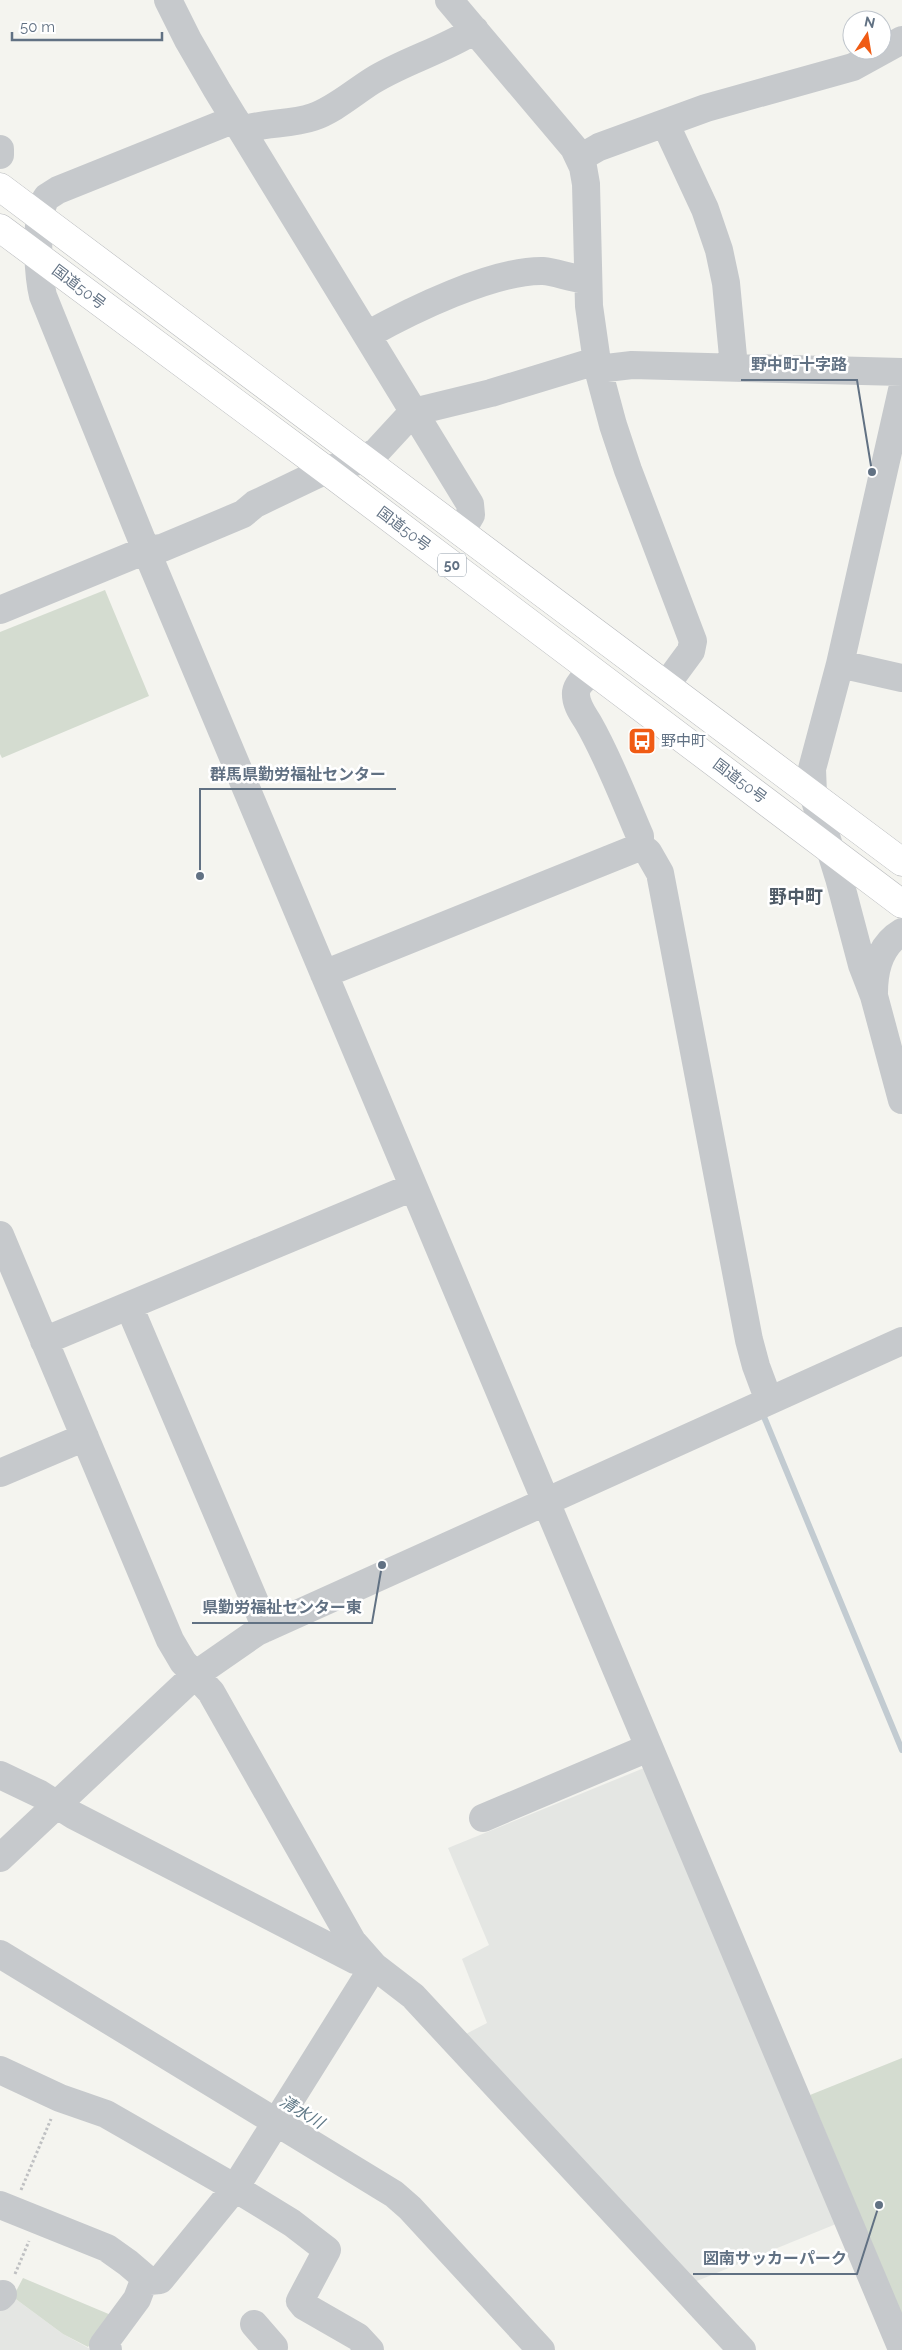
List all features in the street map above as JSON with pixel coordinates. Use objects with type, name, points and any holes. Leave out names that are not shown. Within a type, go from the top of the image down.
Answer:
[{"type":"highway","name":"国道50号","points":[[0,187],[366,459],[902,862]]},
{"type":"highway","name":"国道50号","points":[[0,228],[199,378],[326,470],[902,904]]},
{"type":"street","points":[[168,0],[188,40],[238,124],[470,504],[471,515],[461,532]]},
{"type":"street","points":[[449,0],[580,158],[587,192],[588,279],[597,365],[613,425],[628,470],[692,634],[691,651],[666,685]]},
{"type":"street","points":[[474,30],[461,39],[372,80],[321,114],[305,119],[251,127],[238,124],[52,193],[44,200],[41,216],[38,255],[40,284],[49,314],[146,550],[902,2349],[898,2350]]},
{"type":"street","points":[[580,158],[599,147],[665,122],[714,106],[853,68],[902,40]]},
{"type":"street","points":[[665,122],[705,208],[719,250],[726,282],[734,367]]},
{"type":"street","points":[[0,149],[0,156]]},
{"type":"street","points":[[367,335],[462,291],[504,277],[542,271],[588,279]]},
{"type":"street","points":[[0,610],[146,550],[162,548],[243,514],[255,504],[326,470],[366,459],[377,451],[413,412],[597,365],[902,372]]},
{"type":"street","points":[[902,390],[840,664],[812,769],[813,794],[831,849],[862,965],[874,996],[902,1100]]},
{"type":"street","points":[[840,664],[902,678]]},
{"type":"street","points":[[592,671],[576,690],[578,705],[600,744],[640,836],[639,845]]},
{"type":"street","points":[[324,974],[639,845]]},
{"type":"street","points":[[639,845],[648,852],[660,872],[749,1340],[756,1366],[770,1401]]},
{"type":"street","points":[[874,996],[875,975],[881,954],[890,940],[902,932]]},
{"type":"street","points":[[44,1341],[414,1187]]},
{"type":"street","points":[[0,1235],[170,1640],[195,1675],[211,1692],[352,1941],[369,1961],[409,1992],[742,2350]]},
{"type":"street","points":[[129,1306],[266,1628]]},
{"type":"street","points":[[0,1858],[195,1675],[237,1644],[266,1628],[902,1341]]},
{"type":"street","points":[[0,1473],[84,1437]]},
{"type":"street","points":[[483,1818],[648,1748]]},
{"type":"street","points":[[0,1775],[40,1794],[73,1816],[311,1940],[355,1960],[369,1961]]},
{"type":"street","points":[[0,1954],[402,2200],[540,2350]]},
{"type":"street","points":[[16,2211],[106,2248],[146,2278],[155,2282],[160,2280],[236,2188],[276,2123],[369,1961]]},
{"type":"street","points":[[0,2070],[60,2098],[106,2114],[236,2188],[292,2223],[327,2250],[300,2302],[358,2337],[370,2350]]},
{"type":"street","points":[[108,2350],[103,2345],[137,2299],[146,2278]]},
{"type":"path","points":[[2,2296],[10,2287],[32,2232],[16,2211],[60,2098]]},
{"type":"shaded area","points":[[105,590],[149,696],[2,758],[0,754],[0,632]]},
{"type":"shaded area","points":[[644,1768],[836,2224],[692,2283],[462,2036],[487,2023],[462,1959],[489,1945],[448,1848]]},
{"type":"shaded area","points":[[902,2058],[902,2315],[810,2095]]},
{"type":"shaded area","points":[[23,2278],[111,2315],[88,2347],[63,2334],[13,2297]]},
{"type":"shaded area","points":[[13,2297],[63,2334],[92,2350],[0,2350],[0,2309]]},
{"type":"waterway","points":[[762,1412],[902,1750]]},
{"type":"place","name":"野中町十字路","points":[[872,472]]},
{"type":"place","name":"野中町","points":[[642,741]]},
{"type":"place","name":"群馬県勤労福祉センター","points":[[200,876]]},
{"type":"place","name":"県勤労福祉センター東","points":[[382,1565]]},
{"type":"place","name":"図南サッカーパーク","points":[[879,2205]]},
{"type":"district","name":"野中町","points":[[796,896]]},
{"type":"water label","name":"清水川","points":[[302,2112]]}]
